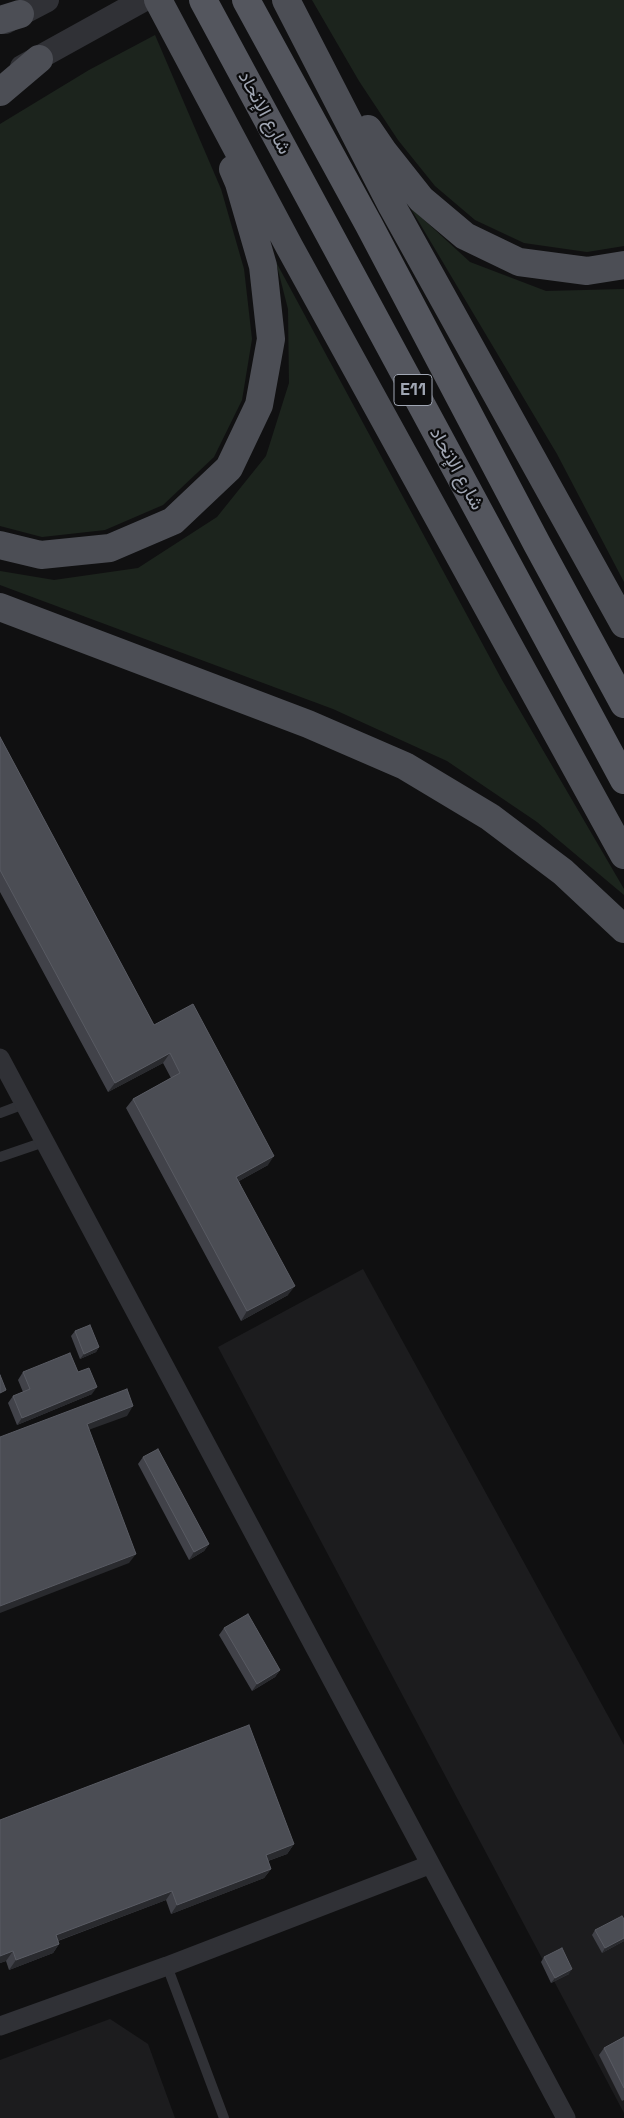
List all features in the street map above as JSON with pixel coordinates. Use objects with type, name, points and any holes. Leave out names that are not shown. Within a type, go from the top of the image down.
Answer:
[{"type":"highway","name":"شارع الإتحاد","points":[[203,0],[624,780]]},
{"type":"highway","name":"شارع الإتحاد","points":[[246,0],[369,225],[624,704]]},
{"type":"main road","points":[[158,0],[294,255],[624,855]]},
{"type":"main road","points":[[287,0],[383,151],[421,199],[465,236],[519,262],[587,271],[624,265]]},
{"type":"main road","points":[[287,0],[392,206],[624,624]]},
{"type":"main road","points":[[0,545],[41,555],[110,548],[173,521],[229,468],[260,405],[271,339],[263,266],[238,183],[172,28]]},
{"type":"main road","points":[[0,92],[39,59]]},
{"type":"main road","points":[[0,607],[308,724],[404,766],[490,817],[563,872],[624,929]]},
{"type":"street","points":[[7,20],[47,0]]},
{"type":"street","points":[[0,77],[39,59],[108,18],[143,0]]},
{"type":"street","points":[[0,1058],[429,1865],[566,2118]]},
{"type":"street","points":[[0,2026],[167,1966],[429,1865]]},
{"type":"lane","points":[[0,1113],[24,1104]]},
{"type":"lane","points":[[0,1157],[44,1142]]},
{"type":"lane","points":[[167,1966],[224,2118]]},
{"type":"shaded area","points":[[312,0],[624,0],[624,246],[587,252],[524,243],[475,220],[435,186],[398,140],[359,81]]},
{"type":"shaded area","points":[[155,35],[221,189],[244,269],[252,339],[242,400],[214,457],[163,505],[105,530],[42,537],[0,526],[0,124],[89,70]]},
{"type":"shaded area","points":[[410,207],[470,262],[546,291],[624,289],[624,582],[557,454]]},
{"type":"shaded area","points":[[276,262],[502,680],[624,889],[624,895],[537,822],[447,761],[333,709],[0,585],[0,571],[54,580],[138,568],[217,517],[266,456],[289,383],[288,309]]},
{"type":"shaded area","points":[[363,1269],[624,1745],[624,2113],[218,1347]]},
{"type":"shaded area","points":[[110,2019],[148,2044],[175,2118],[0,2118],[0,2060]]},
{"type":"building","points":[[0,737],[154,1025],[193,1004],[274,1156],[236,1177],[295,1286],[247,1311],[133,1099],[180,1073],[170,1053],[115,1083],[0,870]]},
{"type":"building","points":[[90,1325],[99,1347],[84,1354],[75,1331]]},
{"type":"building","points":[[70,1353],[78,1372],[89,1368],[97,1387],[22,1418],[13,1396],[30,1389],[23,1372]]},
{"type":"building","points":[[0,1375],[6,1390],[0,1393]]},
{"type":"building","points":[[127,1389],[133,1406],[87,1424],[136,1554],[0,1606],[0,1437]]},
{"type":"building","points":[[158,1449],[209,1544],[194,1552],[143,1457]]},
{"type":"building","points":[[248,1614],[280,1670],[257,1684],[224,1628]]},
{"type":"building","points":[[249,1725],[294,1844],[266,1855],[271,1869],[177,1905],[172,1891],[56,1935],[59,1944],[16,1960],[13,1951],[0,1956],[0,1820]]},
{"type":"building","points":[[622,1916],[624,1919],[624,1938],[605,1948],[595,1930]]},
{"type":"building","points":[[562,1948],[572,1969],[555,1978],[544,1957]]},
{"type":"building","points":[[624,2037],[624,2088],[604,2048]]}]
